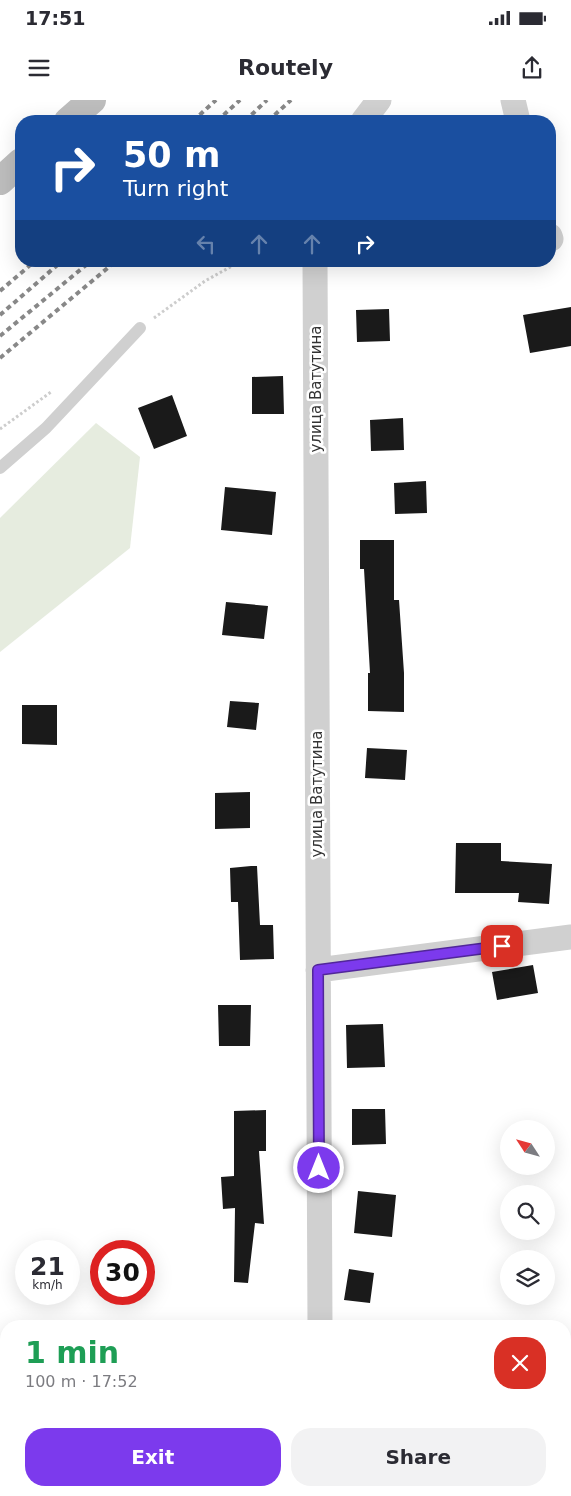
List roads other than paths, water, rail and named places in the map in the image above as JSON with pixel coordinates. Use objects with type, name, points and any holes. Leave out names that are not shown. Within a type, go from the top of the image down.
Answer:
[{"type":"main road","points":[[75,115],[92,100]]},
{"type":"main road","points":[[0,181],[15,167]]},
{"type":"street","points":[[368,115],[379,100]]},
{"type":"street","points":[[512,100],[516,115]]},
{"type":"street","name":"улица Ватутина","points":[[314,267],[320,1320]]},
{"type":"street","points":[[318,970],[571,937]]},
{"type":"lane","points":[[0,468],[46,428],[140,328]]},
{"type":"railway","points":[[200,115],[216,100]]},
{"type":"railway","points":[[224,115],[240,100]]},
{"type":"railway","points":[[251,115],[267,100]]},
{"type":"railway","points":[[275,115],[291,100]]},
{"type":"railway","points":[[0,291],[28,267]]},
{"type":"railway","points":[[0,315],[55,267]]},
{"type":"railway","points":[[0,336],[84,267]]},
{"type":"railway","points":[[0,358],[109,267]]}]
